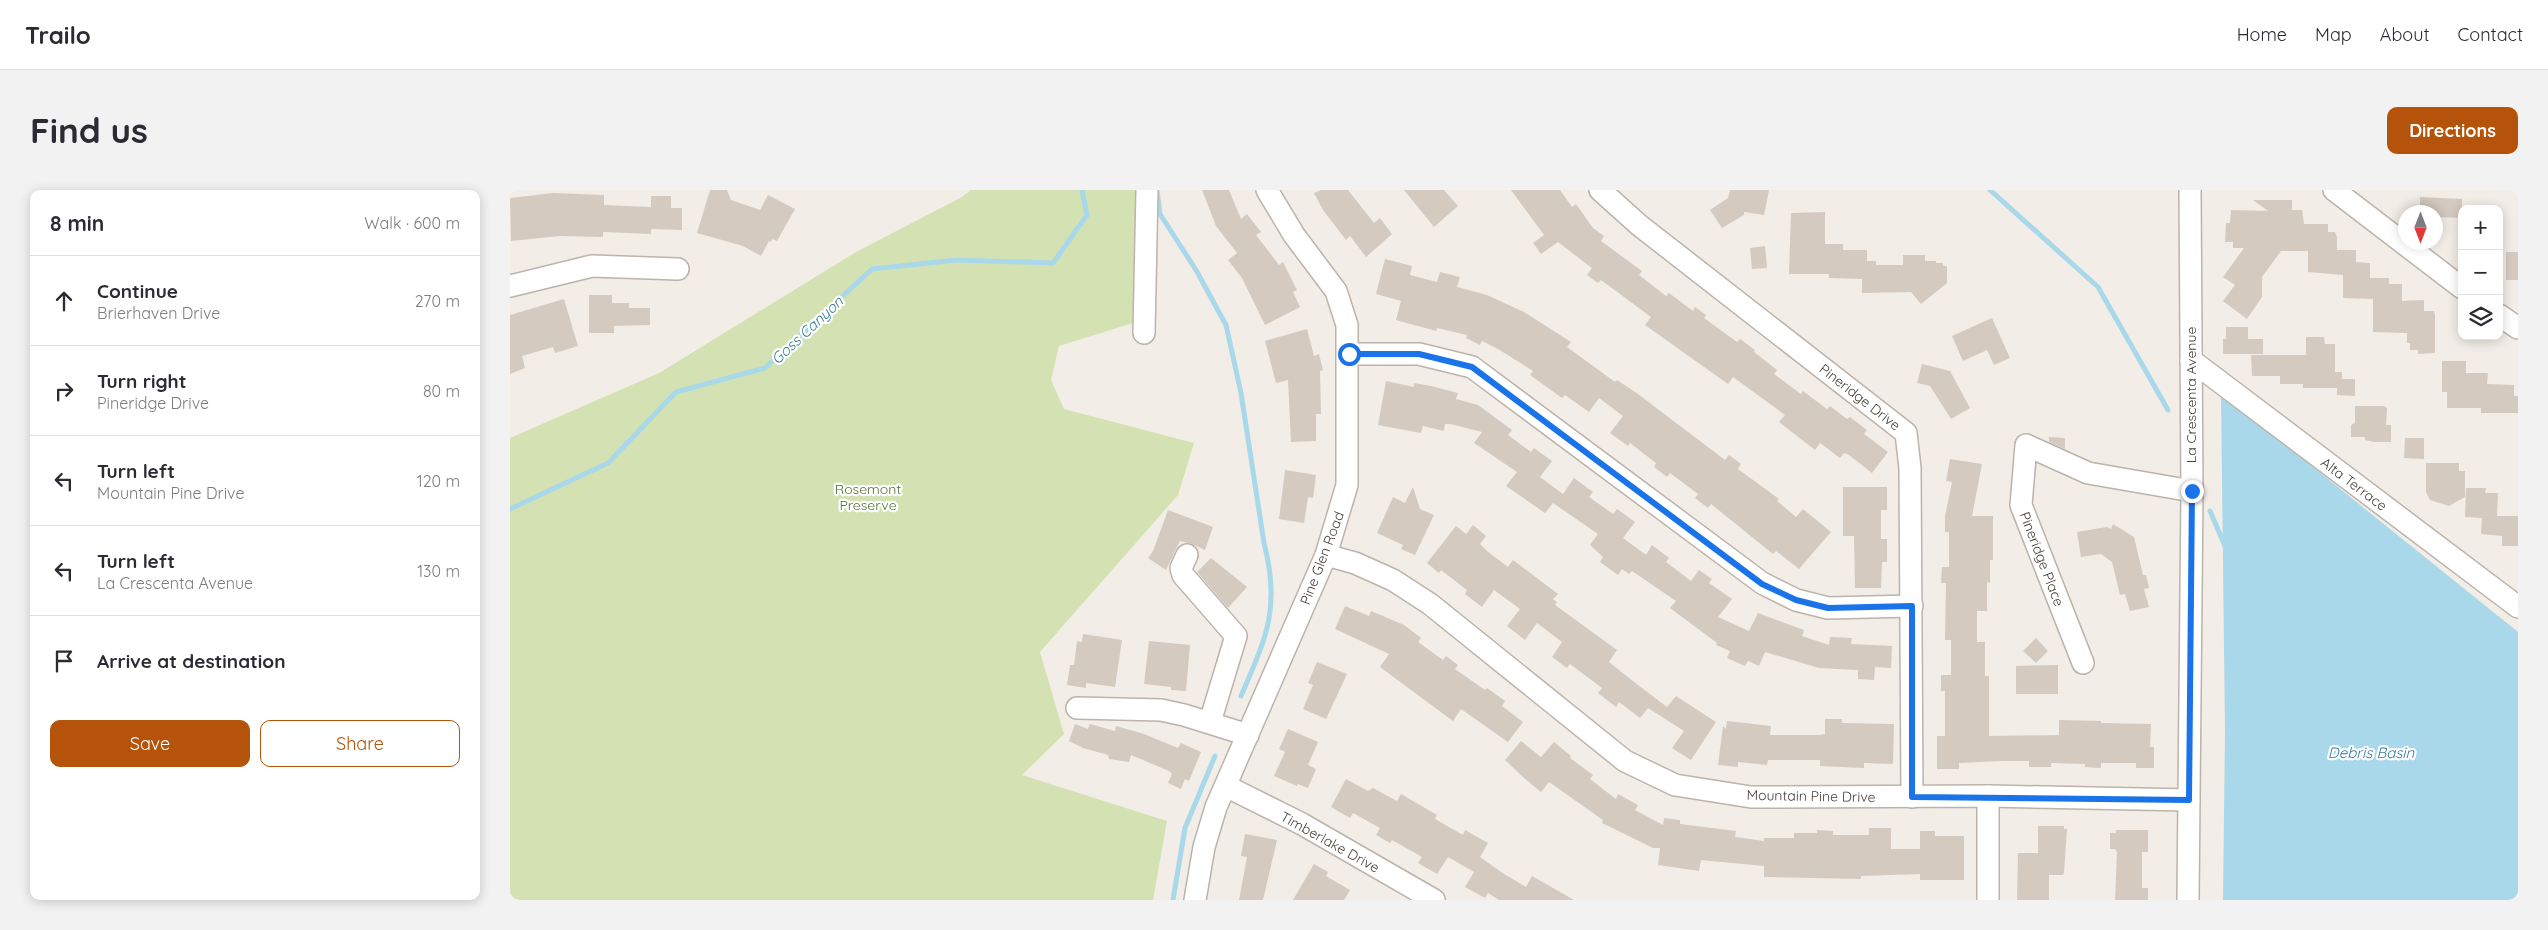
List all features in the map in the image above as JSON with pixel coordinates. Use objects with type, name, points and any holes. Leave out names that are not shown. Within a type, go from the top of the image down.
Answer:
[{"type":"street","points":[[1144,333],[1147,190]]},
{"type":"street","name":"Pine Glen Road","points":[[1196,900],[1206,840],[1226,786],[1326,555],[1347,485],[1349,354],[1347,325],[1336,291],[1294,234],[1267,190]]},
{"type":"street","name":"Pineridge Drive","points":[[1600,190],[1639,226],[1906,433],[1910,468],[1912,797]]},
{"type":"street","name":"La Crescenta Avenue","points":[[2188,900],[2192,491],[2190,190]]},
{"type":"street","points":[[2334,190],[2401,244],[2458,285]]},
{"type":"street","points":[[510,286],[592,266],[678,269]]},
{"type":"street","points":[[2503,318],[2518,328]]},
{"type":"street","points":[[1349,354],[1419,354],[1472,367],[1762,584],[1796,600],[1828,608],[1912,606]]},
{"type":"street","name":"Alta Terrace","points":[[2191,360],[2518,607]]},
{"type":"street","name":"Pineridge Place","points":[[2083,664],[2021,505],[2026,445],[2088,474],[2192,491]]},
{"type":"street","points":[[1187,555],[1181,568],[1182,576],[1236,636],[1210,722]]},
{"type":"street","name":"Mountain Pine Drive","points":[[1326,555],[1355,563],[1393,580],[1423,599],[1626,761],[1675,785],[1751,797],[1988,796],[2189,800]]},
{"type":"street","points":[[1077,708],[1161,710],[1210,722],[1248,735]]},
{"type":"street","name":"Timberlake Drive","points":[[1226,786],[1302,824],[1434,900]]},
{"type":"street","points":[[1988,796],[1988,900]]},
{"type":"green space","name":"Rosemont Preserve","points":[[971,190],[1137,190],[1133,323],[1059,346],[1051,380],[1064,409],[1194,443],[1178,495],[1040,652],[1064,734],[1022,775],[1167,821],[1153,900],[510,900],[510,438],[659,373],[856,252],[962,197]]},
{"type":"water","name":"Debris Basin","points":[[2221,393],[2518,632],[2518,900],[2223,900],[2225,732]]},
{"type":"building","points":[[710,190],[727,190],[731,200],[760,210],[768,195],[795,209],[777,241],[772,239],[771,242],[769,241],[761,256],[743,246],[697,233]]},
{"type":"building","points":[[1202,190],[1229,190],[1241,219],[1247,214],[1261,232],[1256,235],[1279,265],[1283,262],[1297,290],[1293,292],[1300,307],[1265,325],[1242,278],[1228,260],[1237,253],[1216,226]]},
{"type":"building","points":[[1321,190],[1348,190],[1374,223],[1380,218],[1392,234],[1366,257],[1350,236],[1346,240],[1323,210],[1314,193]]},
{"type":"building","points":[[1404,190],[1444,190],[1458,206],[1434,227]]},
{"type":"building","points":[[1511,190],[1560,190],[1572,207],[1576,204],[1593,228],[1604,236],[1601,241],[1642,271],[1639,275],[1666,296],[1669,293],[1693,311],[1695,307],[1706,315],[1704,318],[1737,342],[1740,339],[1755,350],[1754,352],[1777,370],[1774,374],[1801,394],[1803,391],[1827,409],[1830,406],[1847,419],[1850,417],[1867,430],[1864,434],[1888,452],[1872,473],[1849,455],[1844,453],[1840,458],[1820,443],[1815,450],[1779,422],[1785,415],[1733,377],[1728,384],[1645,325],[1651,317],[1601,280],[1598,283],[1587,275],[1592,268],[1558,242],[1541,254],[1533,243],[1544,235]]},
{"type":"building","points":[[1730,190],[1769,190],[1764,215],[1744,212],[1744,215],[1722,228],[1710,210],[1728,198]]},
{"type":"building","points":[[553,193],[604,195],[604,205],[651,207],[651,196],[671,196],[671,208],[682,208],[682,230],[651,229],[651,234],[603,232],[603,237],[560,236],[511,241],[510,198]]},
{"type":"building","points":[[2420,197],[2462,199],[2462,205],[2458,205],[2458,218],[2443,217],[2443,205],[2420,205]]},
{"type":"building","points":[[2253,200],[2292,200],[2292,210],[2302,210],[2304,224],[2328,224],[2328,232],[2335,232],[2337,237],[2337,250],[2356,250],[2356,262],[2370,263],[2370,278],[2389,278],[2389,284],[2402,284],[2402,301],[2424,300],[2424,311],[2434,311],[2435,315],[2435,353],[2418,354],[2418,350],[2410,350],[2410,343],[2407,343],[2407,333],[2373,332],[2373,299],[2343,298],[2343,275],[2308,272],[2308,251],[2281,251],[2262,277],[2262,297],[2247,319],[2223,301],[2235,285],[2223,277],[2244,248],[2233,248],[2233,242],[2225,242],[2226,223],[2230,223],[2231,210],[2268,211]]},
{"type":"building","points":[[1825,212],[1825,244],[1843,244],[1843,250],[1867,250],[1867,261],[1876,261],[1876,265],[1903,265],[1903,255],[1925,255],[1925,261],[1936,261],[1936,263],[1943,263],[1943,266],[1947,266],[1947,283],[1921,304],[1911,292],[1862,293],[1862,279],[1829,278],[1829,274],[1789,274],[1791,213]]},
{"type":"building","points":[[1765,246],[1767,268],[1752,269],[1750,248]]},
{"type":"building","points":[[2506,252],[2518,252],[2518,280],[2506,280]]},
{"type":"building","points":[[1385,259],[1412,266],[1410,275],[1437,282],[1440,272],[1460,277],[1457,287],[1487,295],[1524,312],[1571,342],[1567,347],[1615,382],[1617,380],[1638,394],[1725,460],[1729,455],[1741,464],[1738,469],[1779,499],[1777,501],[1796,517],[1803,509],[1831,532],[1799,569],[1776,551],[1773,554],[1711,504],[1708,508],[1695,498],[1698,494],[1670,473],[1667,477],[1654,467],[1656,463],[1630,443],[1628,446],[1610,433],[1623,416],[1599,398],[1589,412],[1565,395],[1562,398],[1530,375],[1533,371],[1482,341],[1480,345],[1466,338],[1467,335],[1437,328],[1436,331],[1396,320],[1401,301],[1376,294]]},
{"type":"building","points":[[589,295],[612,295],[612,303],[629,303],[629,308],[650,308],[650,325],[614,326],[614,333],[589,333]]},
{"type":"building","points":[[564,299],[578,346],[555,353],[553,347],[522,356],[525,368],[510,374],[510,315]]},
{"type":"building","points":[[1992,318],[2010,358],[1994,365],[1987,350],[1963,361],[1952,336]]},
{"type":"building","points":[[2226,327],[2248,327],[2248,339],[2263,339],[2263,354],[2223,354],[2223,339],[2226,339]]},
{"type":"building","points":[[1307,329],[1314,356],[1319,354],[1323,370],[1320,371],[1321,414],[1316,414],[1316,441],[1291,442],[1288,380],[1276,383],[1265,341]]},
{"type":"building","points":[[2306,337],[2324,337],[2325,344],[2335,344],[2335,372],[2342,372],[2342,379],[2355,379],[2355,396],[2337,395],[2337,388],[2303,388],[2303,384],[2280,384],[2280,376],[2252,376],[2251,355],[2306,355]]},
{"type":"building","points":[[2442,361],[2466,361],[2466,373],[2488,373],[2487,384],[2514,385],[2514,396],[2518,396],[2518,413],[2481,413],[2481,408],[2447,408],[2447,392],[2442,392]]},
{"type":"building","points":[[1922,364],[1950,371],[1970,408],[1951,419],[1930,386],[1917,383]]},
{"type":"building","points":[[1386,381],[1414,387],[1414,383],[1458,393],[1456,399],[1478,405],[1512,430],[1508,435],[1531,452],[1534,448],[1552,461],[1540,477],[1563,494],[1574,478],[1593,492],[1589,497],[1613,514],[1617,509],[1635,522],[1623,538],[1646,555],[1652,545],[1669,558],[1666,562],[1691,581],[1699,570],[1712,579],[1709,583],[1732,599],[1718,617],[1749,631],[1758,613],[1804,630],[1802,636],[1829,645],[1830,637],[1852,638],[1851,644],[1892,646],[1891,668],[1875,667],[1874,680],[1858,679],[1858,670],[1819,668],[1765,652],[1759,666],[1748,661],[1745,666],[1727,658],[1730,651],[1716,645],[1717,643],[1670,608],[1676,601],[1632,571],[1629,574],[1622,569],[1618,575],[1600,562],[1603,557],[1590,545],[1598,534],[1553,503],[1545,513],[1506,486],[1517,472],[1474,443],[1482,432],[1450,424],[1445,424],[1444,431],[1423,426],[1421,433],[1378,425]]},
{"type":"building","points":[[2355,406],[2384,406],[2387,408],[2386,425],[2391,425],[2391,442],[2374,442],[2365,440],[2365,437],[2351,437],[2351,425],[2355,423]]},
{"type":"building","points":[[2049,437],[2065,438],[2065,449],[2049,442]]},
{"type":"building","points":[[2405,438],[2424,438],[2424,459],[2404,458]]},
{"type":"building","points":[[1950,459],[1982,464],[1972,516],[1993,516],[1993,560],[1990,560],[1990,583],[1987,582],[1987,611],[1977,611],[1977,642],[1985,642],[1985,676],[1989,676],[1989,736],[2059,735],[2059,720],[2151,724],[2150,747],[2154,747],[2154,768],[2136,768],[2136,763],[2101,763],[2101,768],[2085,767],[2085,764],[2051,763],[2051,767],[2029,767],[2029,761],[2000,761],[1959,763],[1959,769],[1937,769],[1937,736],[1945,736],[1945,691],[1941,691],[1941,675],[1951,675],[1951,640],[1945,640],[1946,583],[1941,583],[1942,567],[1949,567],[1949,532],[1945,532],[1945,516],[1952,482],[1946,481]]},
{"type":"building","points":[[2426,463],[2459,463],[2459,471],[2465,471],[2465,497],[2449,506],[2430,500],[2426,492]]},
{"type":"building","points":[[1285,470],[1316,475],[1313,498],[1308,497],[1304,523],[1279,519]]},
{"type":"building","points":[[1413,487],[1420,509],[1434,515],[1415,555],[1401,549],[1403,545],[1377,533],[1393,497],[1405,503]]},
{"type":"building","points":[[1843,487],[1887,487],[1887,510],[1881,510],[1881,539],[1887,539],[1887,562],[1882,562],[1881,588],[1855,588],[1854,536],[1843,536]]},
{"type":"building","points":[[2466,488],[2486,488],[2485,493],[2498,493],[2497,516],[2518,516],[2518,546],[2502,546],[2502,536],[2481,534],[2482,518],[2465,517]]},
{"type":"building","points":[[1168,510],[1213,527],[1205,550],[1180,541],[1166,570],[1148,558],[1153,551]]},
{"type":"building","points":[[2113,524],[2134,537],[2143,575],[2146,575],[2149,588],[2144,589],[2149,607],[2130,611],[2125,594],[2120,595],[2112,562],[2101,554],[2081,557],[2077,532],[2107,527],[2111,529]]},
{"type":"building","points":[[1473,525],[1486,536],[1480,544],[1488,552],[1508,567],[1513,560],[1558,594],[1553,599],[1557,602],[1555,605],[1617,650],[1609,662],[1667,707],[1676,696],[1716,722],[1691,760],[1672,748],[1684,731],[1648,708],[1640,718],[1619,702],[1616,707],[1598,693],[1602,688],[1570,664],[1567,668],[1552,657],[1562,642],[1537,623],[1525,640],[1507,626],[1520,609],[1494,590],[1482,607],[1465,594],[1467,590],[1441,570],[1439,573],[1427,563],[1456,526],[1466,534]]},
{"type":"building","points":[[1211,558],[1247,587],[1228,608],[1197,572]]},
{"type":"building","points":[[1345,606],[1369,616],[1371,611],[1404,625],[1421,638],[1418,642],[1443,660],[1446,656],[1458,665],[1455,669],[1485,690],[1487,688],[1505,701],[1502,706],[1523,722],[1508,742],[1461,709],[1453,721],[1380,667],[1389,654],[1335,629]]},
{"type":"building","points":[[1083,634],[1122,640],[1115,687],[1086,683],[1086,688],[1067,685],[1070,665],[1074,665],[1077,641],[1082,642]]},
{"type":"building","points":[[2036,638],[2048,651],[2036,663],[2023,651]]},
{"type":"building","points":[[1149,641],[1190,645],[1186,691],[1144,684]]},
{"type":"building","points":[[1317,662],[1347,674],[1326,719],[1303,709],[1313,685],[1308,683]]},
{"type":"building","points":[[2058,665],[2058,694],[2016,694],[2016,666]]},
{"type":"building","points":[[1825,719],[1842,719],[1842,723],[1894,724],[1893,764],[1864,763],[1864,768],[1820,766],[1820,760],[1768,760],[1767,765],[1738,762],[1738,767],[1718,765],[1723,726],[1726,729],[1727,721],[1771,726],[1770,735],[1820,735],[1825,734]]},
{"type":"building","points":[[1075,724],[1088,729],[1090,724],[1115,731],[1116,726],[1144,734],[1178,748],[1181,743],[1201,752],[1189,781],[1185,779],[1181,789],[1168,783],[1172,774],[1169,771],[1131,755],[1129,762],[1109,759],[1108,755],[1083,748],[1069,741]]},
{"type":"building","points":[[1288,729],[1318,742],[1308,765],[1316,769],[1308,788],[1298,784],[1297,786],[1274,776],[1285,752],[1279,749]]},
{"type":"building","points":[[1521,741],[1541,757],[1554,742],[1571,756],[1570,758],[1593,775],[1590,779],[1616,799],[1618,794],[1638,805],[1635,810],[1663,825],[1664,818],[1680,820],[1680,824],[1736,831],[1735,837],[1764,841],[1764,838],[1794,838],[1794,833],[1817,833],[1817,830],[1833,831],[1833,835],[1869,835],[1869,828],[1891,828],[1891,849],[1920,849],[1920,831],[1935,831],[1935,836],[1964,836],[1964,880],[1920,880],[1920,874],[1861,876],[1861,879],[1764,877],[1764,866],[1701,860],[1699,871],[1658,865],[1660,848],[1653,848],[1602,823],[1603,820],[1549,782],[1541,792],[1524,778],[1505,760]]},
{"type":"building","points":[[1346,779],[1368,791],[1373,788],[1397,801],[1401,794],[1437,815],[1435,819],[1463,835],[1465,830],[1488,843],[1480,857],[1501,872],[1526,887],[1532,876],[1574,900],[1499,900],[1488,893],[1485,898],[1465,887],[1474,872],[1448,857],[1437,874],[1418,863],[1422,857],[1392,840],[1390,843],[1376,835],[1380,828],[1353,813],[1350,818],[1331,807]]},
{"type":"building","points":[[2038,826],[2064,826],[2064,829],[2067,829],[2064,873],[2063,875],[2049,875],[2049,900],[2017,900],[2018,853],[2038,853]]},
{"type":"building","points":[[2116,830],[2148,830],[2148,852],[2142,852],[2142,888],[2148,888],[2148,900],[2115,900],[2117,852],[2115,849],[2110,849],[2110,833],[2116,833]]},
{"type":"building","points":[[1245,834],[1277,840],[1263,900],[1239,900],[1247,857],[1241,856]]},
{"type":"building","points":[[1314,864],[1328,872],[1326,876],[1350,890],[1344,900],[1293,900]]},
{"type":"waterway","name":"Goss Canyon","points":[[510,509],[608,463],[676,392],[765,368],[872,269],[957,260],[1053,263],[1087,215],[1082,190]]},
{"type":"waterway","points":[[1157,190],[1160,214],[1196,270],[1226,325],[1241,393],[1271,586],[1271,605],[1264,639],[1241,696]]},
{"type":"waterway","points":[[1990,190],[2098,287],[2168,410]]},
{"type":"waterway","points":[[2210,511],[2225,546]]},
{"type":"waterway","points":[[1173,900],[1185,828],[1215,756]]},
{"type":"route","points":[[1349,354],[1419,354],[1472,367],[1762,584],[1796,600],[1828,608],[1912,606],[1912,797],[1988,796],[2189,800],[2192,491]]}]
